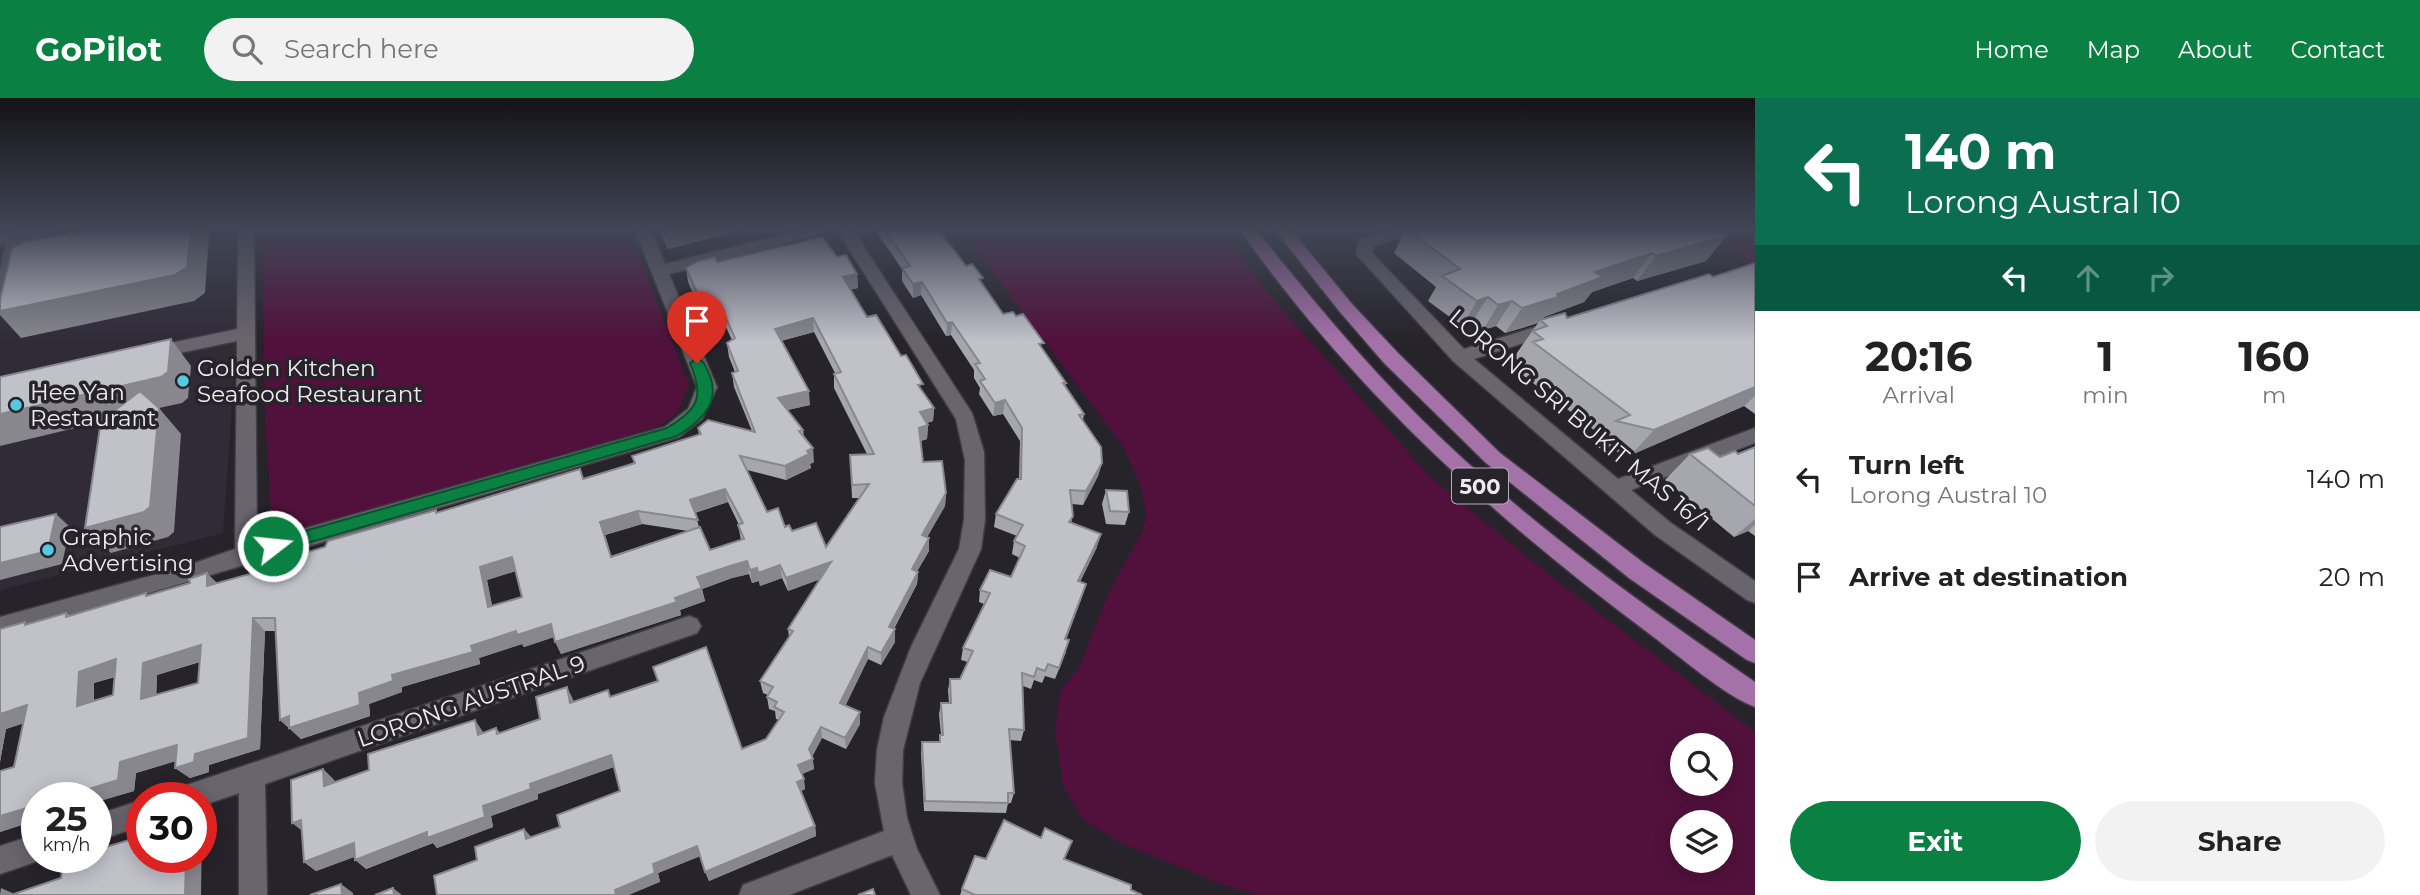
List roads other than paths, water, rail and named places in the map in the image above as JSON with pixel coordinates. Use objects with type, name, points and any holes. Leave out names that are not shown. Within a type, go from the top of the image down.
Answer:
[{"type":"main road","name":"500","points":[[1278,267],[1323,325],[1466,474],[1615,596],[1755,696]]},
{"type":"main road","name":"500","points":[[1313,267],[1391,358],[1493,458],[1637,570],[1755,653]]},
{"type":"street","points":[[0,303],[6,267]]},
{"type":"street","points":[[246,267],[246,554]]},
{"type":"street","points":[[0,627],[184,576],[246,554],[672,432],[692,420],[704,403],[707,387],[658,267]]},
{"type":"street","points":[[659,271],[673,267]]},
{"type":"street","points":[[869,267],[965,418],[975,450],[972,540],[905,685],[892,728],[887,764],[888,802],[898,839],[926,895]]},
{"type":"street","name":"LORONG SRI BUKIT MAS 16/1","points":[[1376,267],[1460,356],[1663,529],[1755,593]]},
{"type":"street","points":[[1460,356],[1567,323]]},
{"type":"street","points":[[128,359],[245,333]]},
{"type":"street","points":[[1615,488],[1755,435]]},
{"type":"street","points":[[0,614],[186,563],[246,554]]},
{"type":"street","name":"LORONG AUSTRAL 9","points":[[217,788],[689,626]]},
{"type":"street","points":[[252,776],[253,895]]},
{"type":"street","points":[[753,895],[898,839]]},
{"type":"street","points":[[0,860],[21,853]]},
{"type":"place","name":"Golden Kitchen Seafood Restaurant","points":[[183,381]]},
{"type":"place","name":"Hee Yan Restaurant","points":[[16,405]]},
{"type":"place","name":"Graphic Advertising","points":[[48,550]]}]
